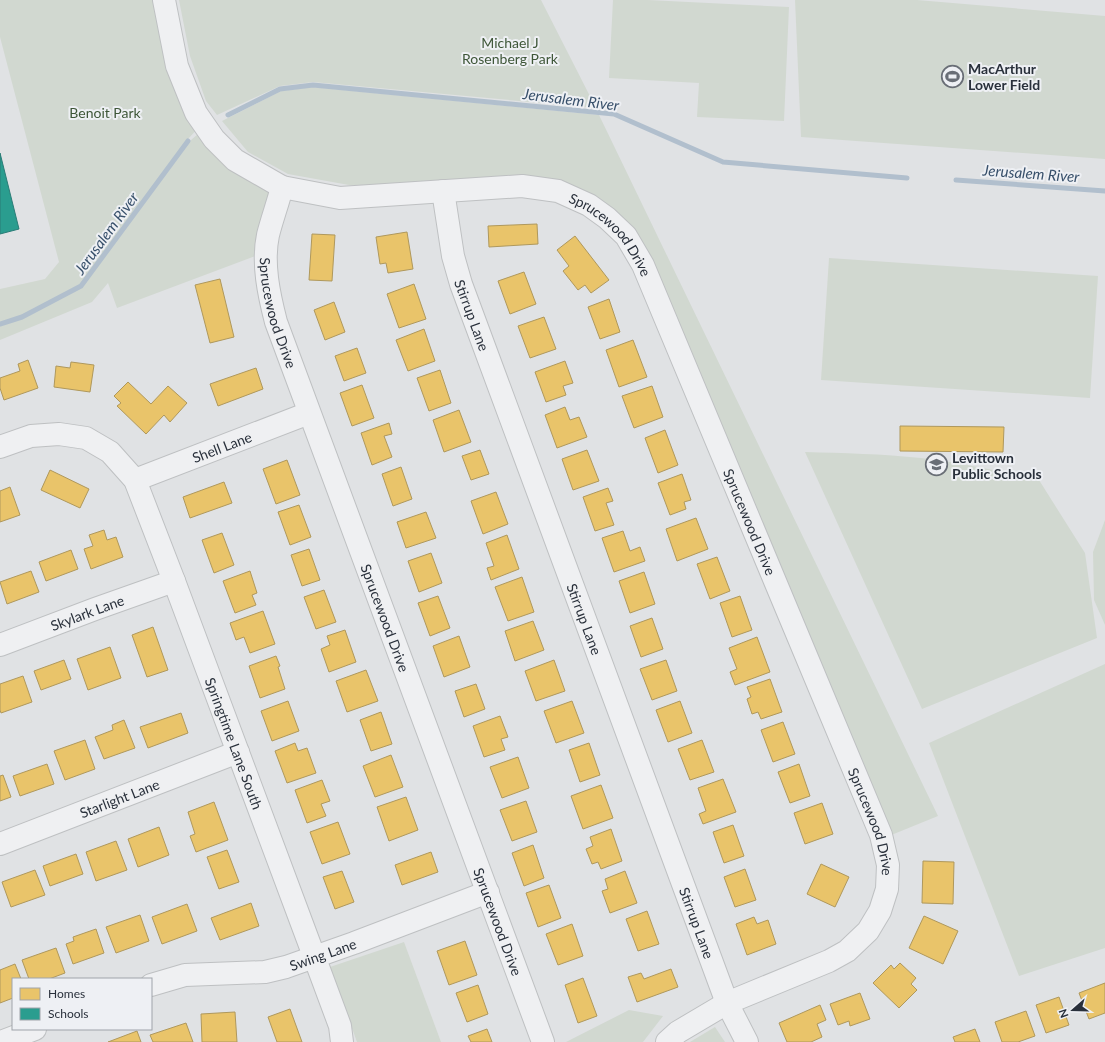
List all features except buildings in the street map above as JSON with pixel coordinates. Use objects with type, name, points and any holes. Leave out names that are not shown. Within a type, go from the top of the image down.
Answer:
[{"type":"street","name":"Sprucewood Drive","points":[[164,0],[177,66],[196,113],[214,139],[236,160],[282,187],[340,198],[522,186],[558,191],[589,205],[607,218],[626,236],[643,265],[881,835],[888,865],[887,889],[880,911],[868,931],[847,951],[829,961],[727,1002],[678,1032],[667,1042]]},
{"type":"street","name":"Sprucewood Drive","points":[[282,187],[268,237],[266,267],[270,296],[276,322],[543,1042]]},
{"type":"street","name":"Stirrup Lane","points":[[443,191],[453,256],[461,284],[727,1002],[747,1042]]},
{"type":"street","name":"Shell Lane","points":[[135,480],[309,413]]},
{"type":"street","name":"Springtime Lane South","points":[[0,448],[31,436],[59,434],[86,438],[110,452],[135,480],[340,1026],[342,1042]]},
{"type":"street","name":"Skylark Lane","points":[[0,645],[174,581]]},
{"type":"street","name":"Starlight Lane","points":[[0,844],[238,752]]},
{"type":"street","name":"Swing Lane","points":[[152,985],[185,975],[265,972],[286,967],[488,892]]},
{"type":"street","points":[[1,1042],[32,1030]]},
{"type":"green space","name":"Benoit Park","points":[[0,0],[163,0],[201,125],[188,139],[130,217],[130,221],[191,140],[205,128],[278,189],[263,253],[117,308],[108,283],[92,302],[0,340],[0,289],[45,279],[59,262],[0,37]]},
{"type":"green space","name":"Michael J Rosenberg Park","points":[[179,0],[541,0],[596,108],[313,82],[280,86],[217,115],[206,101],[190,56]]},
{"type":"green space","points":[[613,0],[648,0],[789,7],[784,121],[697,117],[699,83],[609,78]]},
{"type":"green space","name":"MacArthur Lower Field","points":[[795,0],[917,0],[1105,16],[1105,159],[801,137]]},
{"type":"green space","points":[[312,87],[599,115],[938,816],[884,838],[626,233],[522,184],[349,185],[288,174],[248,152],[222,121],[281,91]]},
{"type":"green space","points":[[829,258],[1098,276],[1090,398],[821,380]]},
{"type":"green space","points":[[805,452],[878,455],[936,460],[1039,480],[1085,553],[1097,638],[922,709]]},
{"type":"green space","points":[[1105,520],[1105,625],[1094,600],[1093,552]]},
{"type":"green space","points":[[1105,664],[1105,948],[1019,976],[929,743]]},
{"type":"green space","points":[[404,942],[441,1042],[357,1042],[330,967]]},
{"type":"green space","points":[[629,1010],[663,1016],[643,1042],[566,1042]]},
{"type":"green space","points":[[715,1027],[725,1042],[690,1042]]},
{"type":"waterway","name":"Jerusalem River","points":[[228,115],[280,89],[313,85],[614,114],[723,162],[907,178]]},
{"type":"waterway","name":"Jerusalem River","points":[[0,324],[22,317],[81,286],[188,141]]},
{"type":"waterway","name":"Jerusalem River","points":[[956,180],[1105,191]]},
{"type":"place","name":"MacArthur Lower Field","points":[[952,76]]},
{"type":"place","name":"Levittown Public Schools","points":[[937,465]]}]
